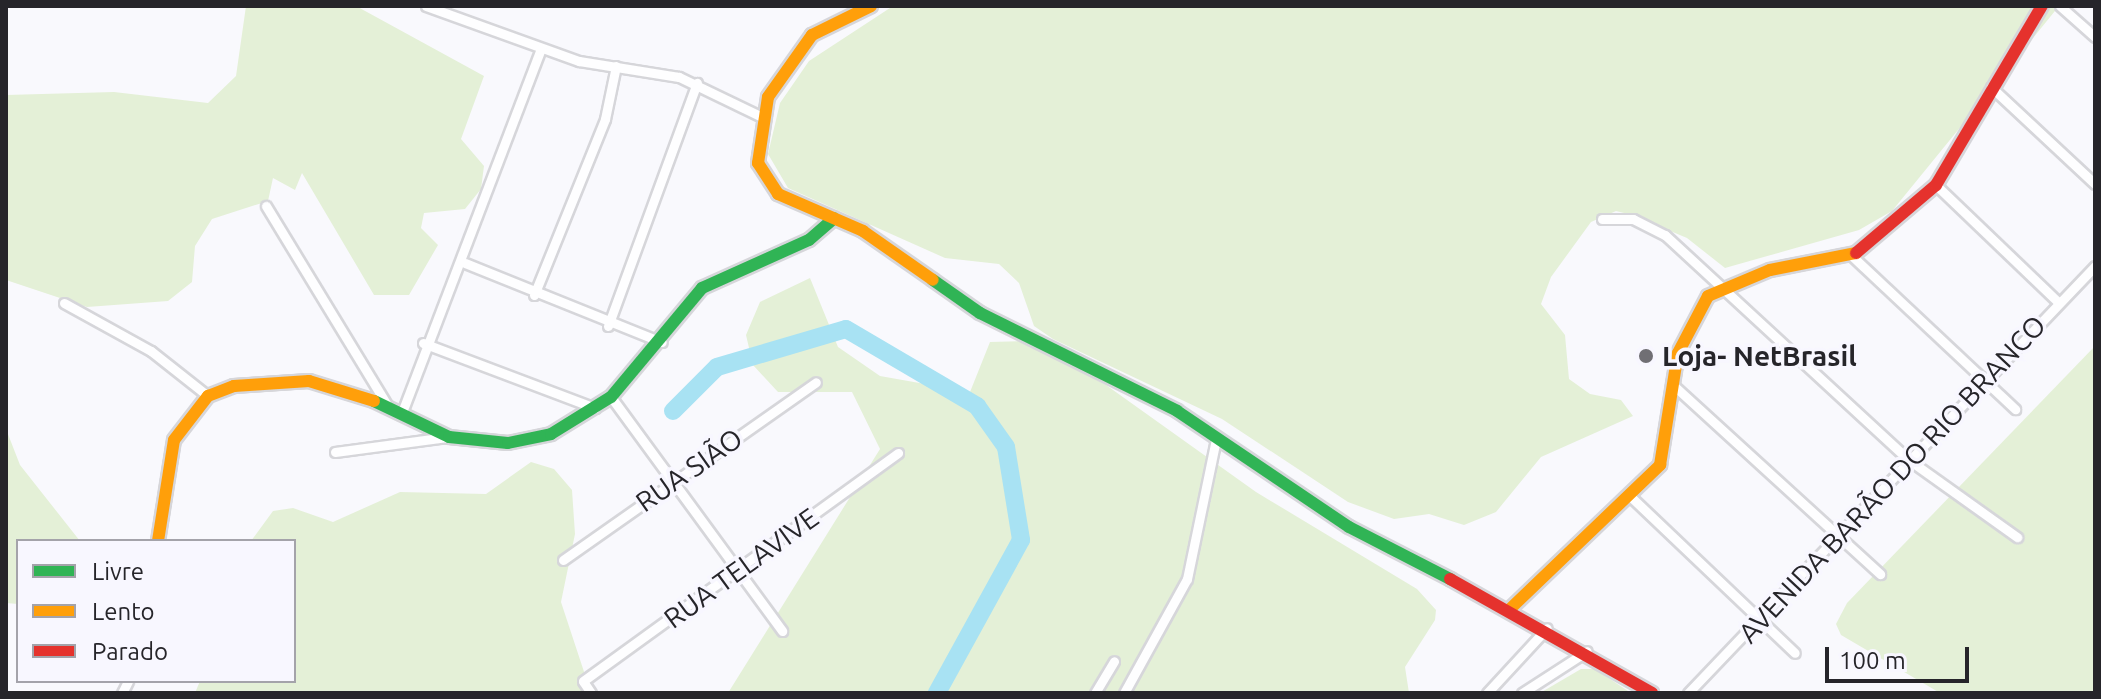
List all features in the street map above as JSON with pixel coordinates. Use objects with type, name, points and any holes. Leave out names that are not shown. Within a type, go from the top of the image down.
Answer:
[{"type":"street","points":[[426,6],[541,49],[697,83],[762,117]]},
{"type":"street","points":[[871,6],[812,35],[792,53],[762,117],[758,163],[765,181],[898,252],[980,313],[1114,377],[1216,439],[1349,527],[1511,608],[1587,651],[1652,693]]},
{"type":"street","points":[[1511,608],[1631,497],[1668,448],[1672,384],[1697,309],[1724,284],[1852,256],[1900,223],[1936,185],[1991,87],[2042,6]]},
{"type":"street","points":[[2060,6],[2095,37]]},
{"type":"street","points":[[401,415],[423,343],[465,263],[541,49]]},
{"type":"street","points":[[534,295],[605,119],[616,66]]},
{"type":"street","points":[[608,326],[697,83]]},
{"type":"street","points":[[1991,87],[2095,184]]},
{"type":"street","points":[[1936,185],[2059,303]]},
{"type":"street","points":[[266,206],[387,405]]},
{"type":"street","points":[[335,452],[449,437],[508,443],[551,434],[611,397],[662,343],[702,288],[809,240],[834,218]]},
{"type":"street","points":[[1602,219],[1649,225],[1724,284],[1909,460],[2017,537]]},
{"type":"street","points":[[1852,256],[2015,409]]},
{"type":"street","points":[[465,263],[608,326],[662,343]]},
{"type":"street","name":"AVENIDA BARÃO DO RIO BRANCO","points":[[1688,693],[2095,266]]},
{"type":"street","points":[[64,303],[151,351],[208,396]]},
{"type":"street","points":[[423,343],[595,408]]},
{"type":"street","points":[[158,539],[174,440],[208,396],[234,386],[309,381],[387,405],[401,415],[449,437]]},
{"type":"street","name":"RUA SIÃO","points":[[563,560],[672,480],[816,382]]},
{"type":"street","points":[[1672,384],[1880,574]]},
{"type":"street","points":[[611,397],[782,631]]},
{"type":"street","points":[[1124,693],[1187,579],[1216,439]]},
{"type":"street","name":"RUA TELAVIVE","points":[[591,693],[583,681],[898,453]]},
{"type":"street","points":[[1631,497],[1795,653]]},
{"type":"street","points":[[1487,693],[1547,628]]},
{"type":"street","points":[[1522,693],[1587,651]]},
{"type":"street","points":[[1095,693],[1114,661]]},
{"type":"green space","points":[[246,6],[356,6],[484,76],[461,139],[484,166],[481,189],[465,209],[424,213],[421,228],[438,245],[409,295],[374,295],[302,173],[295,190],[273,178],[268,201],[212,219],[195,246],[192,282],[168,301],[87,307],[6,280],[6,95],[114,92],[208,103],[236,76]]},
{"type":"green space","points":[[893,6],[2059,6],[1892,211],[1859,230],[1725,268],[1687,238],[1632,215],[1616,211],[1591,222],[1551,277],[1541,304],[1565,335],[1569,379],[1590,394],[1621,400],[1633,416],[1541,457],[1496,512],[1464,525],[1429,514],[1394,519],[1348,502],[1222,419],[1053,339],[1034,326],[1019,283],[999,264],[945,258],[788,188],[768,154],[780,103],[809,61]]},
{"type":"green space","points":[[810,278],[838,347],[880,376],[970,392],[990,342],[1022,341],[1106,385],[1256,492],[1417,589],[1436,610],[1435,620],[1405,667],[1409,693],[728,693],[880,449],[852,392],[778,392],[753,365],[746,335],[760,302]]},
{"type":"green space","points":[[2095,346],[2095,693],[1940,693],[1841,635],[1836,624],[1847,603]]},
{"type":"green space","points":[[6,429],[20,465],[78,539],[16,539],[16,604],[6,603]]},
{"type":"green space","points":[[531,462],[554,469],[572,490],[575,534],[561,602],[591,693],[195,693],[199,683],[296,683],[296,539],[252,539],[273,511],[293,508],[333,522],[400,492],[486,494]]},
{"type":"green space","points":[[1581,669],[1595,669],[1631,693],[1540,693]]},
{"type":"waterway","points":[[673,411],[717,367],[846,329],[977,406],[1006,447],[1021,540],[937,693]]},
{"type":"traffic: fast","points":[[374,401],[449,437],[508,443],[551,434],[611,397],[702,288],[809,240],[834,218]]},
{"type":"traffic: fast","points":[[933,280],[980,313],[1177,411],[1349,527],[1450,579]]},
{"type":"traffic: slow","points":[[871,6],[812,35],[768,97],[758,163],[778,194],[863,231],[933,280]]},
{"type":"traffic: slow","points":[[1511,608],[1660,465],[1678,353],[1708,296],[1770,270],[1856,253]]},
{"type":"traffic: slow","points":[[158,539],[174,440],[208,396],[234,386],[309,381],[374,401]]},
{"type":"traffic: jam","points":[[1856,253],[1936,185],[2042,6]]},
{"type":"traffic: jam","points":[[1450,579],[1652,693]]},
{"type":"place","name":"Loja- NetBrasil","points":[[1646,356]]}]
